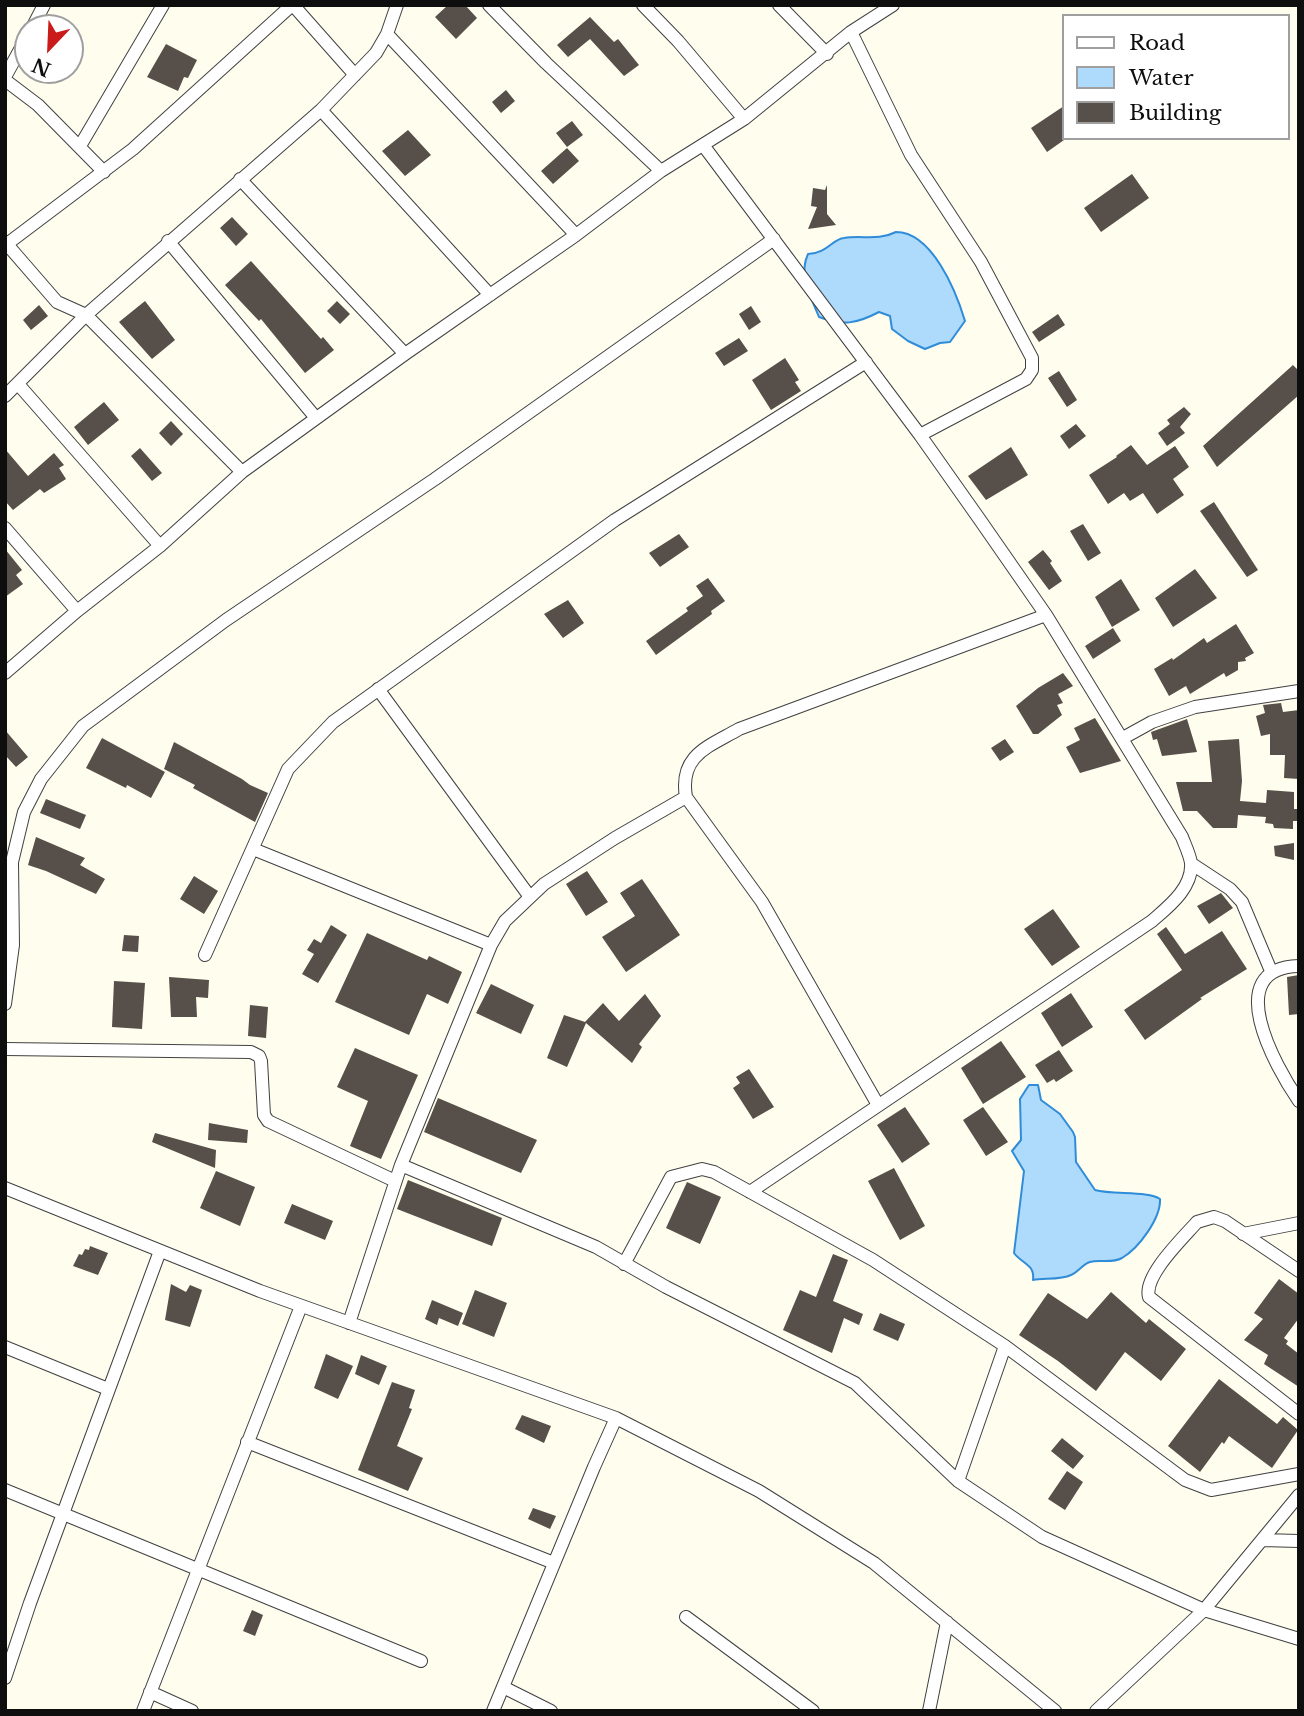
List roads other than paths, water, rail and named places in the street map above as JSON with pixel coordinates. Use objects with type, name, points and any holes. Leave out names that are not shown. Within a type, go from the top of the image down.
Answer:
[{"type":"street","points":[[80,146],[163,5]]},
{"type":"street","points":[[242,472],[86,315],[57,302],[6,243],[133,149],[293,5],[355,75]]},
{"type":"street","points":[[5,396],[86,315],[321,110],[376,53],[387,34],[397,5]]},
{"type":"street","points":[[489,5],[662,171]]},
{"type":"street","points":[[643,5],[678,41],[744,119]]},
{"type":"street","points":[[779,5],[827,54]]},
{"type":"street","points":[[5,673],[77,611],[160,546],[242,472],[662,171],[744,119],[851,32],[893,5]]},
{"type":"street","points":[[851,32],[911,155],[981,262],[1032,358],[1032,370],[1026,379],[920,435]]},
{"type":"street","points":[[387,34],[576,235]]},
{"type":"street","points":[[14,62],[5,79],[38,106],[104,172]]},
{"type":"street","points":[[321,110],[490,295]]},
{"type":"street","points":[[703,145],[920,435],[1046,615],[1182,837],[1192,864],[1187,882],[1177,899],[1152,921],[750,1192]]},
{"type":"street","points":[[240,179],[405,354]]},
{"type":"street","points":[[5,1004],[13,946],[12,862],[24,812],[41,779],[83,726],[226,620],[435,479],[774,239]]},
{"type":"street","points":[[168,241],[316,418]]},
{"type":"street","points":[[205,954],[288,769],[333,722],[615,520],[866,362]]},
{"type":"street","points":[[18,384],[160,546]]},
{"type":"street","points":[[5,528],[77,611]]},
{"type":"street","points":[[878,1105],[762,902],[686,797],[686,767],[703,749],[739,729],[1046,615]]},
{"type":"street","points":[[378,689],[530,897]]},
{"type":"street","points":[[1123,738],[1152,722],[1195,708],[1299,691]]},
{"type":"street","points":[[349,1323],[401,1165],[491,944],[505,921],[554,877],[686,797]]},
{"type":"street","points":[[253,849],[491,944]]},
{"type":"street","points":[[1192,864],[1230,889],[1242,902],[1271,971]]},
{"type":"street","points":[[1299,965],[1284,966],[1271,971],[1258,993],[1258,1012],[1263,1033],[1299,1101]]},
{"type":"street","points":[[5,1049],[251,1052],[259,1056],[261,1061],[264,1115],[268,1121],[395,1181]]},
{"type":"street","points":[[401,1165],[596,1247],[666,1287],[855,1383],[958,1481],[1042,1537],[1204,1610],[1299,1639]]},
{"type":"street","points":[[624,1264],[671,1177],[702,1169],[714,1172],[873,1260],[1004,1346],[1196,1486],[1211,1490],[1299,1474]]},
{"type":"street","points":[[5,1188],[300,1306],[616,1419],[759,1491],[874,1563],[1055,1711]]},
{"type":"street","points":[[1299,1271],[1225,1221],[1214,1217],[1197,1222],[1151,1277],[1147,1292],[1149,1297],[1299,1414]]},
{"type":"street","points":[[1243,1234],[1299,1223]]},
{"type":"street","points":[[5,1678],[160,1251]]},
{"type":"street","points":[[143,1711],[300,1306]]},
{"type":"street","points":[[958,1481],[1004,1346]]},
{"type":"street","points":[[5,1347],[108,1389]]},
{"type":"street","points":[[493,1711],[616,1419]]},
{"type":"street","points":[[247,1442],[554,1563]]},
{"type":"street","points":[[5,1490],[421,1661]]},
{"type":"street","points":[[1096,1711],[1204,1610],[1299,1494]]},
{"type":"street","points":[[1262,1540],[1299,1542]]},
{"type":"street","points":[[686,1617],[813,1711]]},
{"type":"street","points":[[929,1711],[947,1622]]},
{"type":"street","points":[[503,1687],[551,1711]]},
{"type":"street","points":[[150,1692],[192,1711]]},
{"type":"water","points":[[896,232],[921,242],[941,265],[949,280],[965,321],[950,342],[925,349],[892,329],[890,316],[879,312],[849,322],[835,322],[819,317],[805,278],[808,254],[820,251],[840,239],[883,236]]},
{"type":"water","points":[[1029,1085],[1038,1085],[1041,1100],[1060,1114],[1073,1132],[1076,1162],[1095,1190],[1147,1195],[1160,1199],[1157,1215],[1148,1232],[1122,1258],[1090,1262],[1067,1277],[1033,1280],[1030,1267],[1014,1253],[1024,1171],[1012,1151],[1021,1140],[1020,1099]]}]
